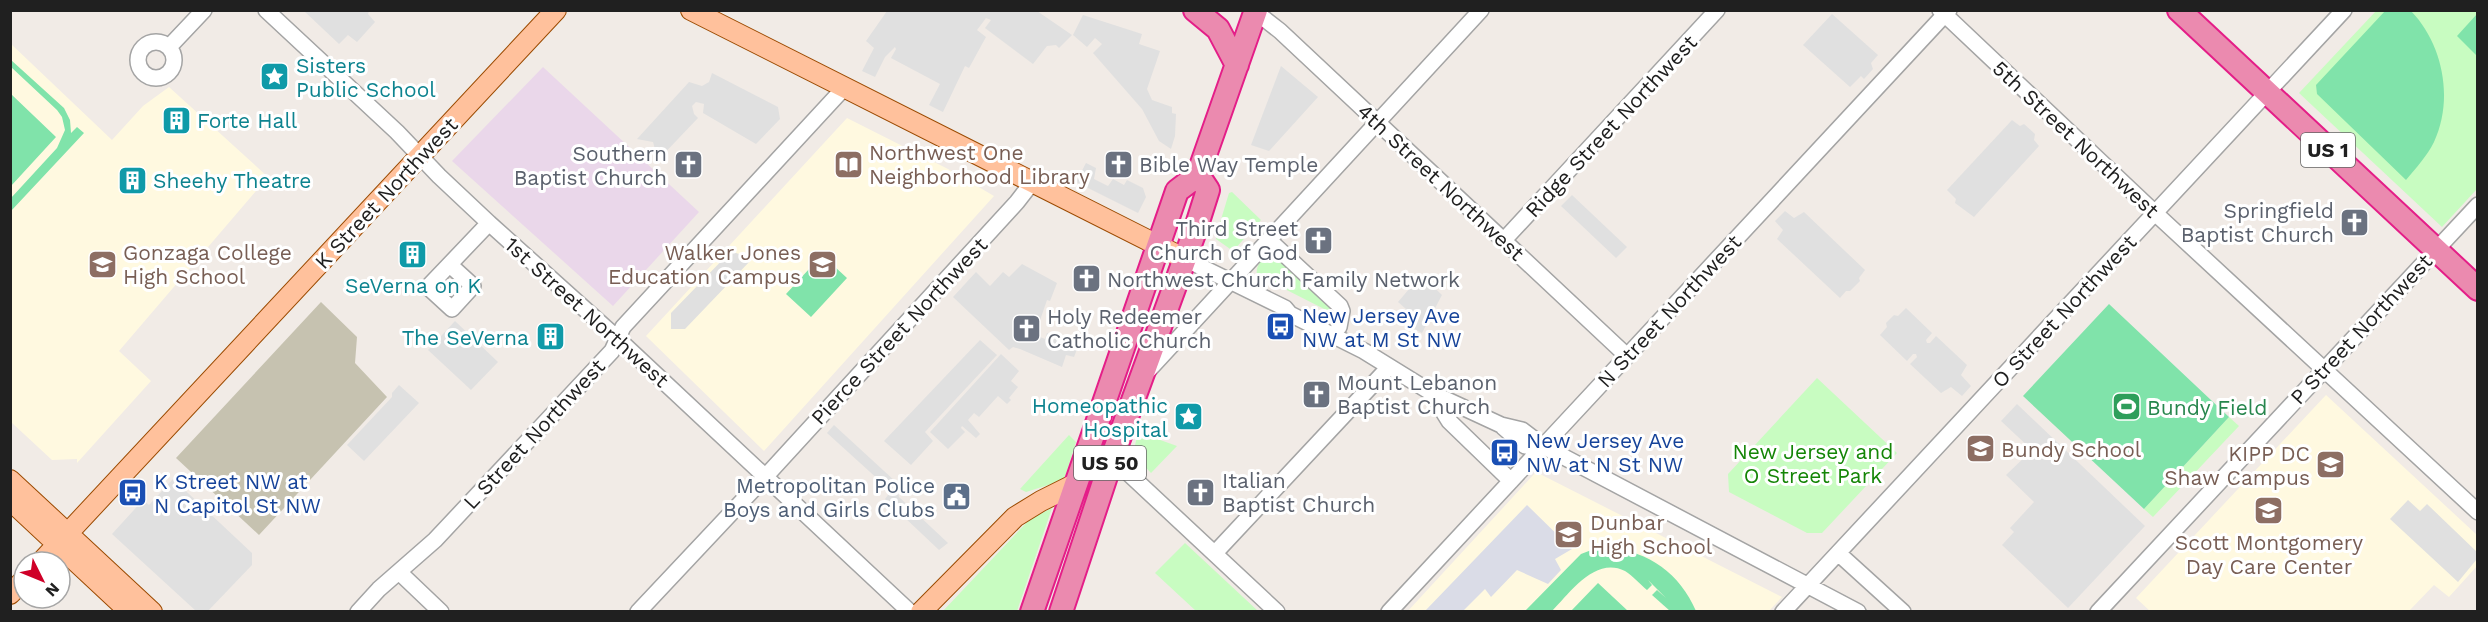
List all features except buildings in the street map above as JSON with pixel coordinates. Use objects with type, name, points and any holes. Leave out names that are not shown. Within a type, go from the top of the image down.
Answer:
[{"type":"highway","points":[[1195,10],[1218,29],[1237,65]]},
{"type":"highway","name":"US 1","points":[[2178,10],[2478,289]]},
{"type":"highway","name":"US 50","points":[[1032,612],[1177,191],[1198,175],[1256,11]]},
{"type":"highway","name":"US 50","points":[[1060,612],[1112,458],[1208,190],[1198,175]]},
{"type":"main road","name":"K Street Northwest","points":[[52,550],[556,10]]},
{"type":"main road","points":[[691,10],[1157,247],[1185,259]]},
{"type":"main road","points":[[10,480],[130,612]]},
{"type":"main road","points":[[921,612],[1010,521],[1033,505],[1075,484]]},
{"type":"main road","points":[[10,500],[63,538],[152,612]]},
{"type":"street","points":[[170,47],[204,10]]},
{"type":"street","name":"1st Street Northwest","points":[[266,10],[397,132],[489,223],[617,338],[910,612]]},
{"type":"street","points":[[1142,378],[1481,10]]},
{"type":"street","name":"Ridge Street Northwest","points":[[1504,240],[1718,10]]},
{"type":"street","name":"O Street Northwest","points":[[1783,612],[2344,10]]},
{"type":"street","name":"4th Street Northwest","points":[[1256,11],[1627,356]]},
{"type":"street","name":"5th Street Northwest","points":[[1945,12],[2155,213],[2478,512]]},
{"type":"street","name":"N Street Northwest","points":[[1389,612],[1945,12]]},
{"type":"street","name":"L Street Northwest","points":[[358,612],[443,532],[612,351],[623,327],[844,88]]},
{"type":"street","name":"Pierce Street Northwest","points":[[638,612],[1017,202],[1031,183]]},
{"type":"street","name":"P Street Northwest","points":[[2098,612],[2478,205]]},
{"type":"street","points":[[450,265],[489,223]]},
{"type":"street","points":[[1270,241],[1340,306],[1342,311],[1339,327]]},
{"type":"street","points":[[1185,259],[1285,308],[1290,314],[1353,345],[1432,393],[1501,425],[1525,446],[1543,447],[1858,612]]},
{"type":"street","points":[[1285,308],[1293,305],[1386,352],[1426,384],[1449,421],[1511,481]]},
{"type":"street","points":[[1215,554],[1389,367]]},
{"type":"street","points":[[1112,458],[1277,612]]},
{"type":"street","points":[[1838,553],[1903,612]]},
{"type":"street","points":[[399,572],[441,612]]},
{"type":"shaded area","points":[[304,11],[369,11],[368,14],[375,22],[357,42],[348,35],[339,44]]},
{"type":"shaded area","points":[[887,11],[1037,11],[1072,35],[1059,48],[1056,45],[1047,46],[1033,64],[985,28],[991,20],[986,18],[977,30],[986,37],[969,68],[965,66],[943,112],[929,105],[940,84],[891,58],[895,47],[885,57],[875,77],[862,71],[874,48],[866,41]]},
{"type":"shaded area","points":[[1832,14],[1878,55],[1871,63],[1873,69],[1864,79],[1861,76],[1850,87],[1803,45]]},
{"type":"shaded area","points":[[1083,15],[1142,34],[1139,44],[1160,51],[1147,89],[1152,100],[1172,107],[1172,113],[1176,114],[1175,136],[1171,149],[1159,141],[1142,109],[1093,53],[1102,44],[1095,38],[1087,47],[1073,35]]},
{"type":"shaded area","name":"Gonzaga College High School","points":[[10,43],[112,140],[143,106],[169,87],[268,177],[119,351],[151,381],[77,463],[77,459],[52,460],[11,422]]},
{"type":"shaded area","points":[[1281,66],[1318,97],[1269,151],[1251,145]]},
{"type":"shaded area","points":[[543,67],[699,212],[613,306],[452,161]]},
{"type":"shaded area","points":[[712,73],[778,107],[780,119],[756,144],[703,113],[704,104],[696,102],[692,106],[698,118],[658,160],[653,142],[637,139],[689,82],[702,86],[709,82]]},
{"type":"shaded area","name":"Walker Jones Education Campus","points":[[847,118],[948,169],[994,196],[764,451],[646,336]]},
{"type":"shaded area","points":[[2012,120],[2020,126],[2024,124],[2035,134],[2034,140],[2039,146],[1974,217],[1955,203],[1956,199],[1947,190]]},
{"type":"shaded area","points":[[1086,163],[1096,168],[1094,179],[1108,186],[1113,179],[1124,185],[1127,180],[1143,188],[1146,197],[1138,213],[1076,182]]},
{"type":"shaded area","points":[[1572,195],[1627,247],[1616,258],[1561,206]]},
{"type":"shaded area","points":[[1785,211],[1794,218],[1804,212],[1865,270],[1859,278],[1860,281],[1850,291],[1846,291],[1840,298],[1777,239],[1783,230],[1775,221]]},
{"type":"shaded area","points":[[731,251],[752,259],[685,329],[671,329],[671,313]]},
{"type":"shaded area","points":[[1022,264],[1057,283],[1050,301],[1047,300],[1035,335],[1045,339],[1047,333],[1079,344],[1074,357],[1066,355],[1062,367],[1020,349],[1013,347],[1009,350],[953,297],[976,272],[990,286],[1003,272],[1009,277]]},
{"type":"shaded area","points":[[1421,275],[1442,295],[1422,333],[1392,317],[1397,312],[1406,309],[1398,302]]},
{"type":"shaded area","points":[[321,302],[357,337],[355,363],[387,397],[259,535],[176,458]]},
{"type":"shaded area","points":[[1906,308],[1932,333],[1926,340],[1927,343],[1930,343],[1936,336],[1967,365],[1961,375],[1971,386],[1962,396],[1951,387],[1941,393],[1910,364],[1917,357],[1916,354],[1913,354],[1907,361],[1880,335],[1887,327],[1886,323]]},
{"type":"shaded area","points":[[455,321],[498,362],[471,390],[428,350]]},
{"type":"shaded area","points":[[980,340],[997,355],[925,432],[933,441],[911,465],[884,441]]},
{"type":"shaded area","points":[[1001,354],[1019,371],[1011,381],[1018,387],[1009,398],[1011,400],[1007,404],[998,396],[979,417],[974,413],[968,420],[980,434],[976,438],[962,426],[965,432],[948,449],[930,432]]},
{"type":"shaded area","points":[[399,385],[419,403],[364,461],[347,445],[392,397],[392,393]]},
{"type":"shaded area","name":"KIPP DC Shaw Campus","points":[[2326,395],[2477,535],[2477,566],[2449,597],[2434,585],[2409,611],[2151,612],[2136,598]]},
{"type":"shaded area","points":[[2017,404],[2145,526],[2068,608],[2002,545],[2014,532],[2010,528],[2034,502],[2006,475],[2032,450],[2001,421]]},
{"type":"shaded area","points":[[834,425],[896,482],[899,497],[948,543],[939,550],[885,499],[891,491],[827,433]]},
{"type":"shaded area","name":"Dunbar High School","points":[[1536,472],[1782,597],[1768,612],[1407,612]]},
{"type":"shaded area","points":[[173,479],[252,553],[252,565],[208,611],[196,611],[112,534],[143,500],[149,505]]},
{"type":"shaded area","points":[[2408,500],[2420,511],[2427,504],[2477,552],[2477,559],[2458,582],[2390,519]]},
{"type":"shaded area","points":[[1527,505],[1572,549],[1555,559],[1561,570],[1548,584],[1517,570],[1491,597],[1485,589],[1463,611],[1425,611]]},
{"type":"green space","points":[[2376,11],[2477,11],[2477,189],[2442,227],[2299,93]]},
{"type":"green space","points":[[2385,11],[2411,11],[2431,39],[2442,73],[2444,90],[2440,125],[2431,147],[2406,180],[2317,94],[2316,85]]},
{"type":"green space","points":[[2477,14],[2477,56],[2457,36]]},
{"type":"green space","points":[[11,60],[64,108],[70,120],[71,133],[77,127],[84,133],[11,211],[11,198],[57,148],[65,130],[62,117],[57,110],[11,67]]},
{"type":"green space","points":[[11,94],[56,137],[10,186]]},
{"type":"green space","points":[[1232,192],[1261,220],[1233,251],[1216,239],[1229,193]]},
{"type":"green space","points":[[1273,252],[1337,310],[1336,315],[1257,275],[1257,268],[1261,261]]},
{"type":"green space","points":[[822,255],[847,278],[811,317],[786,294]]},
{"type":"green space","name":"Bundy Field","points":[[2109,304],[2229,417],[2144,509],[2023,396]]},
{"type":"green space","name":"New Jersey and O Street Park","points":[[1817,378],[1897,453],[1822,533],[1807,533],[1729,492],[1728,474]]},
{"type":"green space","points":[[2229,417],[2239,426],[2153,517],[2144,509]]},
{"type":"green space","points":[[1138,432],[1177,446],[1151,473],[1133,454]]},
{"type":"green space","points":[[1069,435],[1076,442],[1064,480],[1026,492],[1020,489]]},
{"type":"green space","points":[[1052,508],[1017,611],[942,612],[1030,519]]},
{"type":"green space","points":[[1185,543],[1258,611],[1196,611],[1155,573]]},
{"type":"green space","points":[[1609,548],[1637,554],[1662,567],[1681,586],[1696,611],[1670,611],[1652,595],[1657,590],[1666,598],[1648,580],[1652,585],[1647,590],[1625,571],[1603,568],[1593,572],[1575,586],[1552,611],[1525,611],[1581,554],[1594,549]]},
{"type":"green space","points":[[1598,583],[1628,611],[1571,611]]},
{"type":"place","name":"Sisters Public School","points":[[275,77]]},
{"type":"place","name":"Forte Hall","points":[[176,120]]},
{"type":"place","name":"Northwest One Neighborhood Library","points":[[848,164]]},
{"type":"place","name":"Bible Way Temple","points":[[1118,164]]},
{"type":"place","name":"Southern Baptist Church","points":[[688,165]]},
{"type":"place","name":"Sheehy Theatre","points":[[132,180]]},
{"type":"place","name":"Springfield Baptist Church","points":[[2355,222]]},
{"type":"place","name":"Third Street Church of God","points":[[1319,240]]},
{"type":"place","name":"SeVerna on K","points":[[413,254]]},
{"type":"place","name":"Gonzaga College High School","points":[[102,264]]},
{"type":"place","name":"Walker Jones Education Campus","points":[[822,264]]},
{"type":"place","name":"Northwest Church Family Network","points":[[1086,279]]},
{"type":"place","name":"New Jersey Ave NW at M St NW","points":[[1281,327]]},
{"type":"place","name":"Holy Redeemer Catholic Church","points":[[1026,328]]},
{"type":"place","name":"The SeVerna","points":[[550,337]]},
{"type":"place","name":"Mount Lebanon Baptist Church","points":[[1316,394]]},
{"type":"place","name":"Bundy Field","points":[[2126,407]]},
{"type":"place","name":"Homeopathic Hospital","points":[[1189,417]]},
{"type":"place","name":"Bundy School","points":[[1980,449]]},
{"type":"place","name":"New Jersey Ave NW at N St NW","points":[[1505,452]]},
{"type":"place","name":"KIPP DC Shaw Campus","points":[[2331,465]]},
{"type":"place","name":"Italian Baptist Church","points":[[1201,492]]},
{"type":"place","name":"K Street NW at N Capitol St NW","points":[[133,493]]},
{"type":"place","name":"Metropolitan Police Boys and Girls Clubs","points":[[956,497]]},
{"type":"place","name":"Scott Montgomery Day Care Center","points":[[2269,511]]},
{"type":"place","name":"Dunbar High School","points":[[1569,534]]}]
